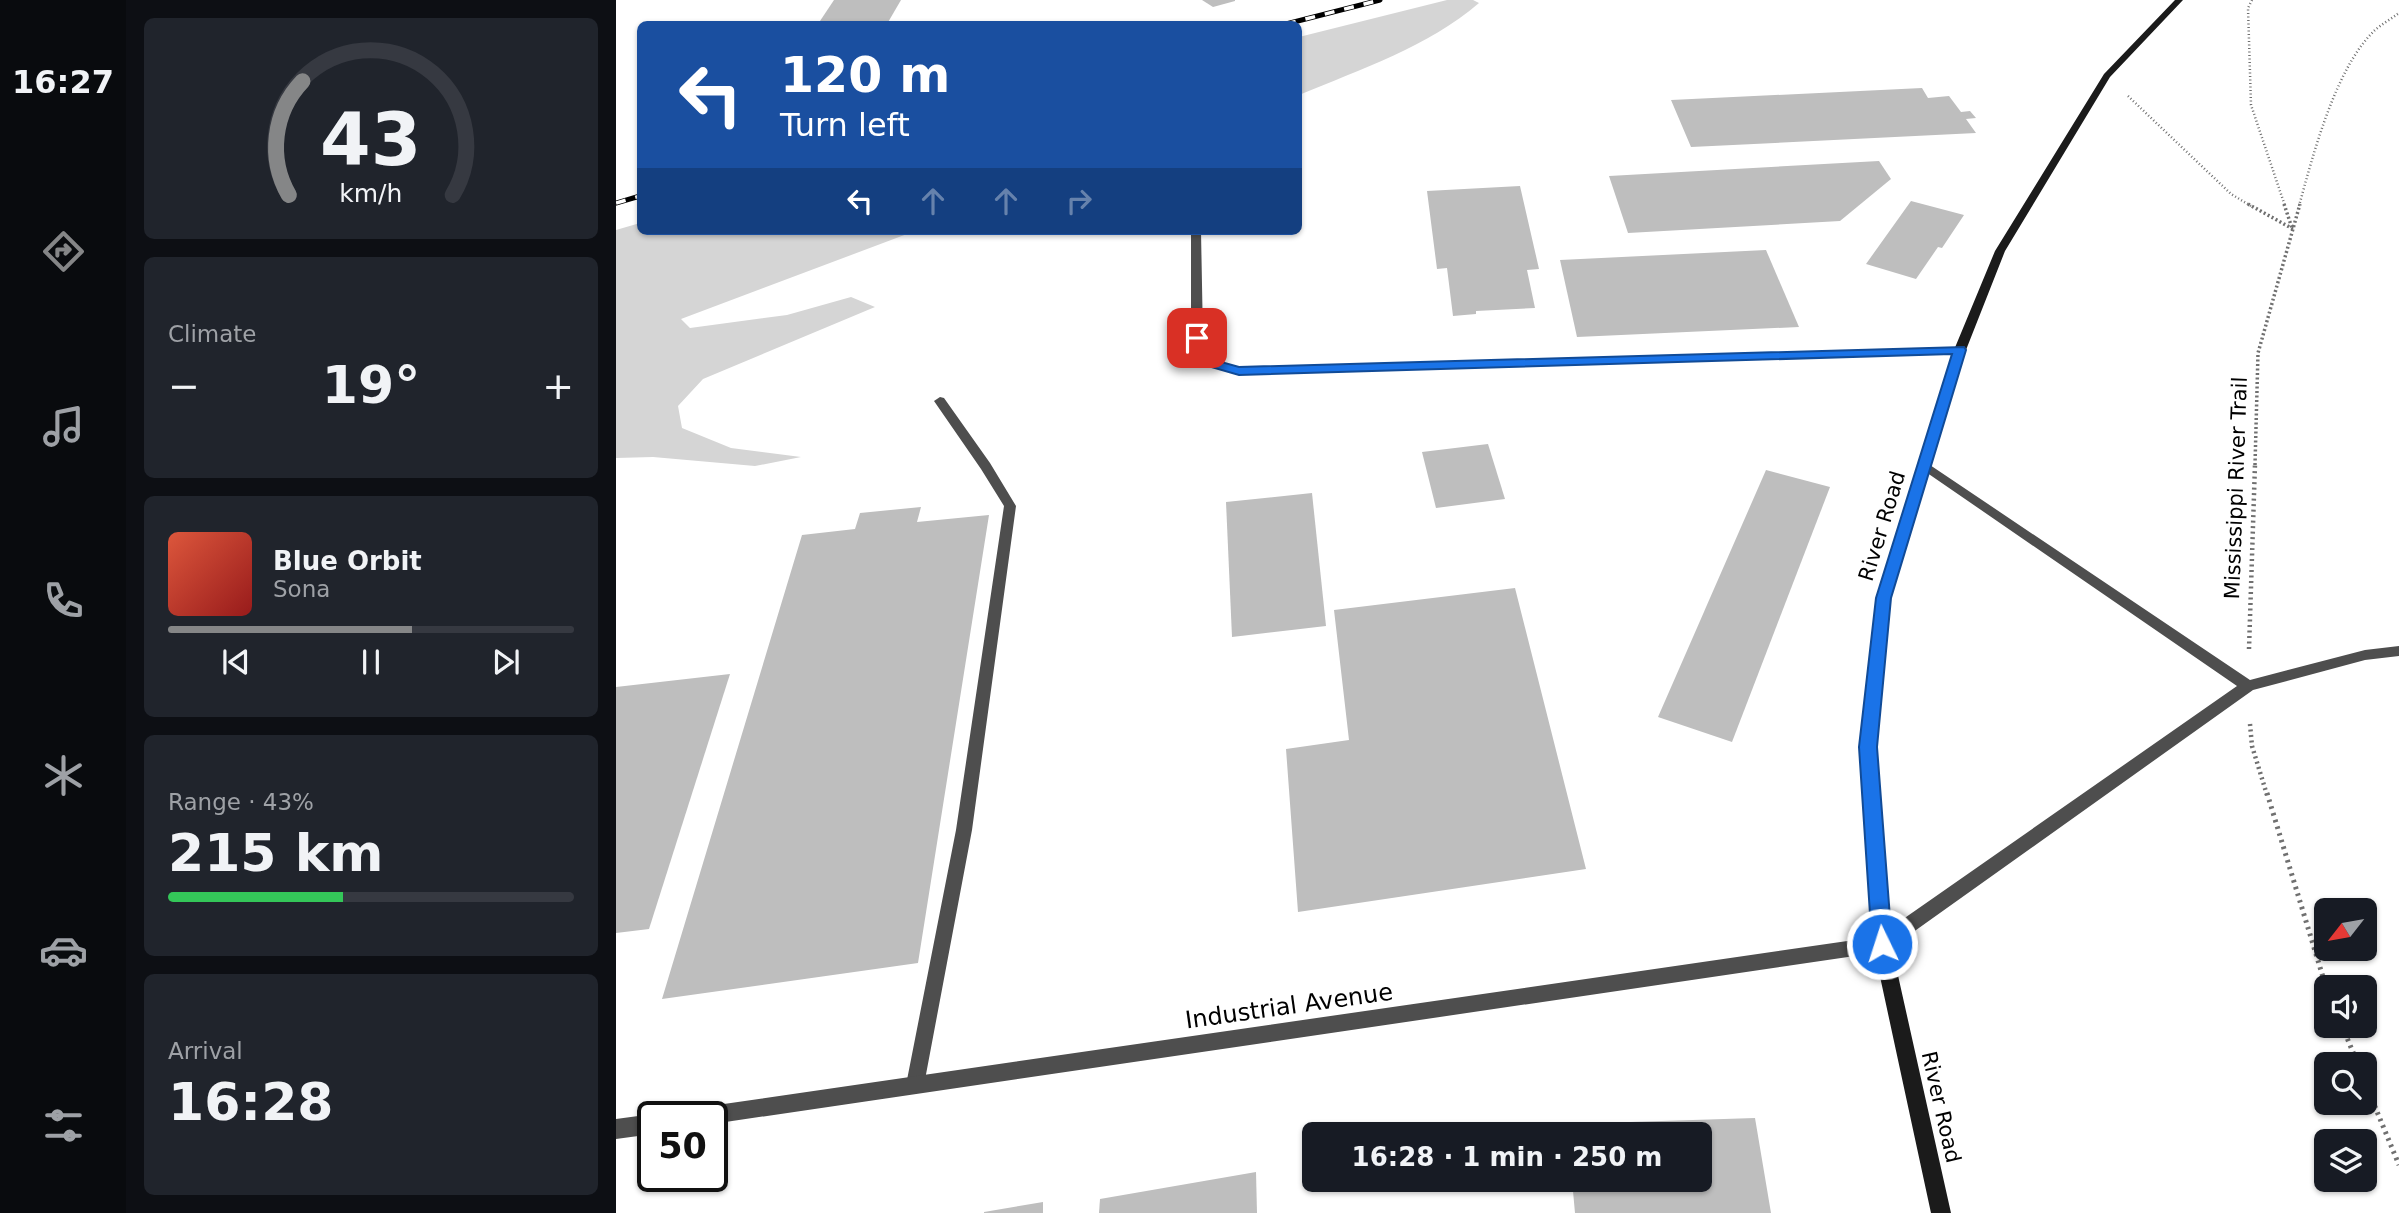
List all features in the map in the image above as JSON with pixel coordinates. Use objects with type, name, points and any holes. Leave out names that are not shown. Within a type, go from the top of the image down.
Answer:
[{"type":"main road","name":"River Road","points":[[1941,1213],[1882,944],[1868,747],[1884,598],[1960,350],[2000,251],[2107,76],[2179,0]]},
{"type":"street","points":[[1196,235],[1197,338],[1216,365],[1239,371],[1960,350]]},
{"type":"street","points":[[915,1085],[964,830],[1010,506],[994,475],[972,450],[940,401]]},
{"type":"street","points":[[1924,465],[2248,686]]},
{"type":"street","points":[[1882,944],[2248,686],[2365,655],[2399,651]]},
{"type":"street","name":"Industrial Avenue","points":[[728,1112],[1882,944]]},
{"type":"street","points":[[616,1129],[637,1126]]},
{"type":"path","points":[[2252,0],[2248,8],[2251,105],[2292,229]]},
{"type":"path","name":"Mississippi River Trail","points":[[2322,975],[2252,746],[2248,686],[2258,354],[2315,149],[2350,62],[2373,32],[2399,13]]},
{"type":"path","points":[[2107,76],[2231,194],[2292,229]]},
{"type":"path","points":[[2377,1112],[2399,1166]]},
{"type":"shaded area","points":[[1447,0],[1473,0],[1479,3],[1459,19],[1416,45],[1302,94],[1302,36]]},
{"type":"shaded area","points":[[637,224],[637,235],[904,235],[681,319],[690,328],[787,315],[851,297],[875,307],[703,379],[678,406],[682,428],[731,448],[801,457],[755,466],[653,457],[616,458],[616,230]]},
{"type":"building","points":[[834,0],[901,0],[889,21],[820,21]]},
{"type":"building","points":[[1202,0],[1235,0],[1235,1],[1213,7]]},
{"type":"building","points":[[1922,88],[1928,98],[1949,96],[1961,112],[1970,111],[1976,118],[1966,119],[1976,133],[1691,147],[1671,100]]},
{"type":"building","points":[[1879,161],[1891,179],[1840,221],[1628,233],[1609,176]]},
{"type":"building","points":[[1520,186],[1539,269],[1527,270],[1535,308],[1476,311],[1476,314],[1453,316],[1447,268],[1437,269],[1427,191]]},
{"type":"building","points":[[1911,201],[1964,215],[1942,248],[1938,247],[1916,279],[1866,264]]},
{"type":"building","points":[[1766,250],[1799,327],[1577,337],[1560,260]]},
{"type":"building","points":[[1488,444],[1505,499],[1436,508],[1422,452]]},
{"type":"building","points":[[1766,470],[1830,487],[1732,742],[1658,717]]},
{"type":"building","points":[[1312,493],[1326,626],[1232,637],[1226,502]]},
{"type":"building","points":[[921,507],[917,522],[989,515],[918,963],[662,999],[802,535],[855,529],[860,513]]},
{"type":"building","points":[[1515,588],[1586,869],[1298,912],[1286,749],[1349,740],[1334,610]]},
{"type":"building","points":[[730,674],[649,929],[616,933],[616,687]]},
{"type":"building","points":[[1755,1118],[1771,1213],[1575,1213],[1573,1192],[1712,1192],[1712,1122],[1630,1122]]},
{"type":"building","points":[[1256,1172],[1257,1213],[1099,1213],[1100,1199]]},
{"type":"building","points":[[1043,1202],[1043,1213],[984,1213],[984,1212]]},
{"type":"railway","points":[[1298,21],[1380,0]]},
{"type":"railway","points":[[616,203],[637,197]]},
{"type":"route","points":[[1197,338],[1216,365],[1239,371],[1960,350],[1884,598],[1868,747],[1882,944]]}]
